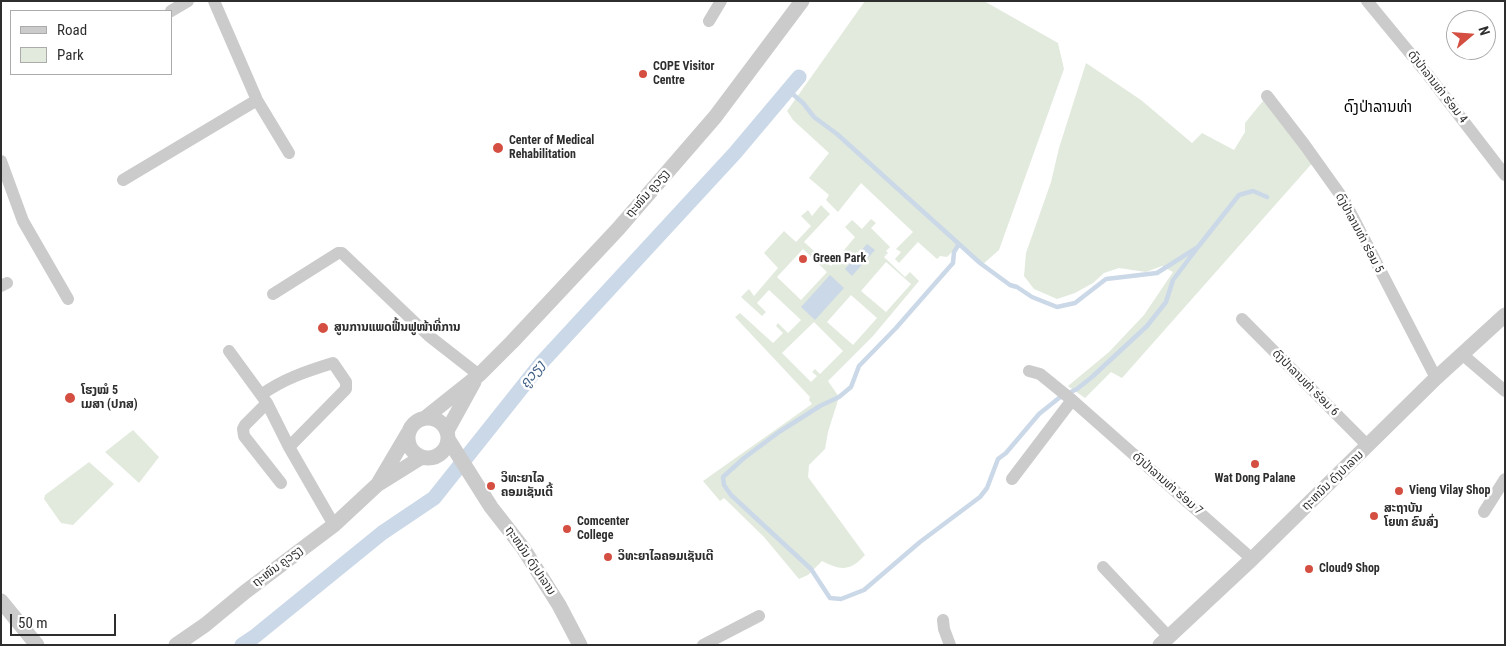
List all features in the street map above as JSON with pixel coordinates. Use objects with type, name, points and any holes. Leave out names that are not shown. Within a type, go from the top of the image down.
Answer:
[{"type":"street","points":[[172,10],[188,1]]},
{"type":"street","points":[[214,1],[257,100],[289,153]]},
{"type":"street","points":[[709,21],[721,1]]},
{"type":"street","name":"ຖະໜົນ ຄູວຽງ","points":[[425,418],[479,375],[618,229],[715,117],[802,1]]},
{"type":"street","name":"ດົງປ່າລານທ່າ ຮ່ອມ 4","points":[[1366,1],[1428,75],[1505,175]]},
{"type":"street","name":"ດົງປ່າລານທ່າ ຮ່ອມ 5","points":[[1267,96],[1344,200],[1436,378]]},
{"type":"street","points":[[122,180],[257,100]]},
{"type":"street","points":[[1,161],[24,221],[68,299]]},
{"type":"street","points":[[273,294],[342,252],[429,336],[479,375]]},
{"type":"street","name":"ຖະຫນົນ ດົງປາລານ","points":[[1164,641],[1252,560],[1436,378],[1505,315]]},
{"type":"street","name":"ດົງປ່າລານທ່າ ຮ່ອມ 6","points":[[1242,319],[1368,446]]},
{"type":"street","points":[[229,351],[264,399],[334,525]]},
{"type":"street","points":[[1463,355],[1505,391]]},
{"type":"street","points":[[282,483],[244,436],[243,429],[275,385],[333,363],[346,382],[346,389],[289,447]]},
{"type":"street","name":"ດົງປ່າລານທ່າ ຮ່ອມ 7","points":[[1029,371],[1040,374],[1072,400],[1252,560]]},
{"type":"street","name":"ຖະໜົນ ຄູວຽງ","points":[[176,645],[206,625],[245,592],[334,525],[377,485],[442,449],[479,375]]},
{"type":"street","points":[[1012,479],[1072,400]]},
{"type":"street","points":[[425,418],[442,423],[442,449],[413,452],[410,447],[408,433],[414,423],[425,418]]},
{"type":"street","name":"ຖະໜົນ ຄູວຽງ","points":[[377,485],[408,433]]},
{"type":"street","name":"ຖະຫນົນ ດົງປາລານ","points":[[442,449],[474,481],[490,507],[523,548],[559,604],[580,645]]},
{"type":"street","points":[[1484,512],[1505,479]]},
{"type":"street","points":[[1103,567],[1164,641]]},
{"type":"street","points":[[1,601],[37,645]]},
{"type":"street","points":[[703,645],[759,616]]},
{"type":"street","points":[[943,620],[950,645]]},
{"type":"green space","points":[[865,1],[984,1],[1058,43],[1064,69],[999,250],[982,265],[959,245],[947,257],[940,256],[937,259],[918,242],[899,263],[895,259],[901,252],[896,249],[913,232],[861,183],[838,212],[826,200],[829,195],[809,178],[829,153],[793,120],[787,111]]},
{"type":"green space","points":[[1086,63],[1141,100],[1192,143],[1202,133],[1234,150],[1245,132],[1245,123],[1267,96],[1315,160],[1122,378],[1111,372],[1085,398],[1068,386],[1109,352],[1144,315],[1173,272],[1162,266],[1146,272],[1119,268],[1104,273],[1093,283],[1075,293],[1057,299],[1034,289],[1024,276],[1026,253],[1051,182],[1059,148]]},
{"type":"green space","points":[[821,205],[830,214],[804,242],[831,266],[855,237],[845,227],[852,220],[862,229],[871,219],[876,223],[871,228],[890,247],[884,257],[905,277],[910,272],[919,281],[873,336],[828,381],[839,397],[828,432],[825,449],[809,465],[808,477],[865,555],[855,564],[845,568],[835,567],[822,561],[808,575],[799,579],[764,537],[724,498],[720,501],[703,481],[812,404],[809,400],[810,397],[735,317],[740,313],[773,343],[783,333],[776,326],[778,323],[788,333],[801,320],[769,290],[757,303],[766,312],[762,316],[741,297],[749,289],[754,296],[778,268],[764,253],[784,231],[796,242],[811,226],[801,216],[808,210],[812,216]],"holes":[[[803,249],[827,272],[801,300],[777,277]],[[886,262],[911,284],[886,312],[861,291]],[[851,295],[877,318],[853,345],[827,322]],[[814,322],[843,351],[820,374],[815,369],[812,372],[817,376],[811,382],[782,353]]]},
{"type":"green space","points":[[133,430],[159,457],[139,483],[105,452]]},
{"type":"green space","points":[[89,462],[114,484],[73,525],[61,523],[44,499],[45,495]]},
{"type":"water","points":[[867,244],[875,250],[852,276],[845,269]]},
{"type":"water","points":[[830,275],[844,288],[815,320],[801,307]]},
{"type":"waterway","name":"ຄູວຽງ","points":[[242,645],[382,533],[434,498],[543,361],[735,153],[799,77]]},
{"type":"waterway","points":[[788,90],[803,103],[814,117],[837,134],[959,244]]},
{"type":"waterway","points":[[1198,247],[1173,280],[1166,302],[1147,326],[1092,377],[1077,389],[1059,398],[1039,414],[1006,453],[998,459],[987,488],[980,497],[920,542],[864,590],[841,599],[830,598],[811,569],[731,495],[724,485],[723,477],[744,458],[779,432],[820,406],[839,397],[851,387],[859,366],[896,328],[953,263],[954,252],[959,244],[980,263],[1010,285],[1017,287],[1032,297],[1057,307],[1075,303],[1106,279],[1157,273],[1198,247],[1239,195],[1253,191],[1267,197]]},
{"type":"place","name":"COPE Visitor Centre","points":[[643,74]]},
{"type":"place","name":"Center of Medical Rehabilitation","points":[[498,148]]},
{"type":"place","name":"Green Park","points":[[803,259]]},
{"type":"place","name":"ສູນການແພດຟື້ນຟູໜ້າທີ່ການ","points":[[323,328]]},
{"type":"place","name":"ໂຮງໝໍ 5 ເມສາ (ປກສ)","points":[[70,398]]},
{"type":"place","name":"Wat Dong Palane","points":[[1255,464]]},
{"type":"place","name":"ວິທະຍາໄລ ຄອມເຊັນເຕີ້","points":[[491,486]]},
{"type":"place","name":"Vieng Vilay Shop","points":[[1399,491]]},
{"type":"place","name":"ສະຖາບັນ ໂຍທາ ຂົນສົ່ງ","points":[[1374,516]]},
{"type":"place","name":"Comcenter College","points":[[567,529]]},
{"type":"place","name":"ວິທະຍາໄລຄອມເຊັນເຕີ","points":[[608,557]]},
{"type":"place","name":"Cloud9 Shop","points":[[1309,569]]},
{"type":"district","name":"ດົງປ່າລານທ່າ","points":[[1378,108]]}]
